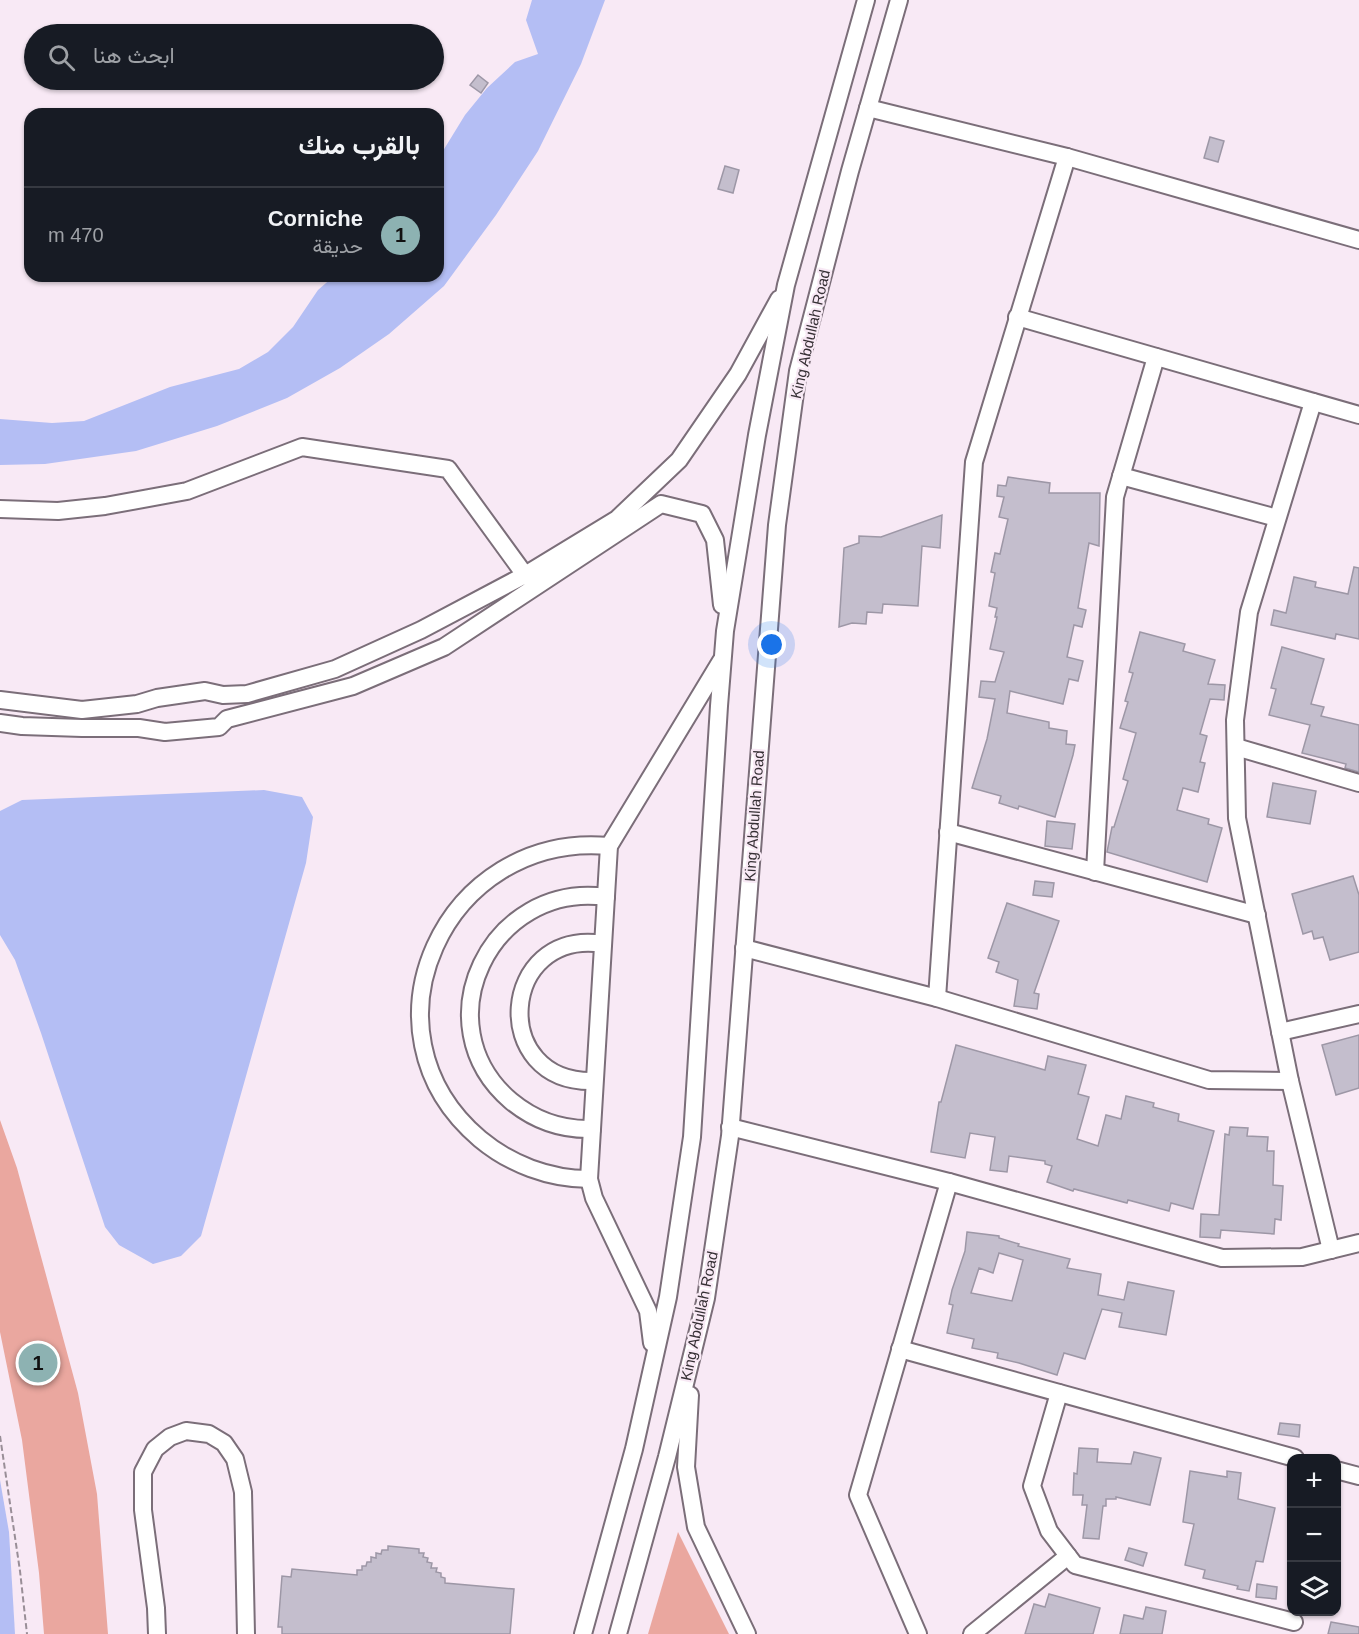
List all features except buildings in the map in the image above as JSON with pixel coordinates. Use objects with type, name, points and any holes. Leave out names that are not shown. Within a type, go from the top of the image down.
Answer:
[{"type":"street","name":"King Abdullah Road","points":[[583,1634],[634,1449],[668,1297],[692,1137],[725,631],[757,435],[786,285],[866,0]]},
{"type":"street","name":"King Abdullah Road","points":[[618,1634],[667,1457],[706,1298],[730,1127],[777,525],[798,371],[850,171],[899,0]]},
{"type":"street","points":[[868,108],[1067,157],[1359,240]]},
{"type":"street","points":[[937,998],[974,462],[1067,157]]},
{"type":"street","points":[[0,700],[82,710],[137,704],[157,698],[205,691],[223,695],[247,694],[334,669],[421,630],[532,571],[617,519],[679,460],[738,374],[786,285]]},
{"type":"street","points":[[1017,317],[1359,415]]},
{"type":"street","points":[[1095,872],[1115,497],[1156,357]]},
{"type":"street","points":[[1313,402],[1249,612],[1235,720],[1237,818],[1290,1080],[1331,1250]]},
{"type":"street","points":[[0,509],[70,510],[188,491],[302,447],[448,469],[532,571],[539,586]]},
{"type":"street","points":[[1121,476],[1277,518]]},
{"type":"street","points":[[0,723],[22,726],[139,728],[165,732],[219,727],[227,719],[353,686],[444,647],[661,504],[702,514],[715,540],[725,631]]},
{"type":"street","points":[[653,1364],[652,1329],[648,1311],[594,1198],[588,1179],[609,846],[723,658]]},
{"type":"street","points":[[223,695],[227,719]]},
{"type":"street","points":[[1236,747],[1359,783]]},
{"type":"street","points":[[948,832],[1257,915]]},
{"type":"street","points":[[588,1179],[555,1176],[532,1169],[500,1154],[471,1132],[455,1114],[432,1073],[421,1026],[421,1003],[430,956],[440,934],[452,914],[486,880],[516,862],[550,850],[574,846],[609,846]]},
{"type":"street","points":[[592,1129],[549,1123],[519,1107],[506,1096],[486,1070],[478,1055],[473,1039],[471,1005],[477,973],[484,957],[504,930],[516,920],[538,906],[562,898],[578,895],[606,897]]},
{"type":"street","points":[[594,1082],[565,1078],[539,1062],[523,1038],[519,1008],[526,980],[545,957],[572,944],[603,944]]},
{"type":"street","points":[[744,948],[937,998],[1209,1080],[1290,1080]]},
{"type":"street","points":[[1280,1032],[1359,1014]]},
{"type":"street","points":[[730,1127],[949,1182],[1222,1258],[1302,1257],[1359,1244]]},
{"type":"street","points":[[918,1634],[858,1495],[949,1182]]},
{"type":"street","points":[[900,1349],[1287,1456]]},
{"type":"street","points":[[692,1355],[686,1467],[696,1527],[747,1634]]},
{"type":"street","points":[[1059,1393],[1032,1486],[1049,1531],[1075,1566],[1294,1622]]},
{"type":"street","points":[[157,1634],[156,1608],[143,1510],[143,1472],[155,1449],[170,1437],[186,1431],[209,1434],[224,1443],[236,1459],[243,1492],[246,1634]]},
{"type":"street","points":[[1341,1474],[1359,1476]]},
{"type":"street","points":[[972,1634],[1068,1556]]},
{"type":"path","points":[[0,1436],[27,1634]]},
{"type":"shaded area","points":[[0,1120],[17,1168],[78,1393],[97,1494],[108,1634],[44,1634],[39,1573],[22,1440],[0,1332]]},
{"type":"shaded area","points":[[678,1532],[729,1634],[648,1634]]},
{"type":"water","points":[[532,0],[605,0],[581,64],[538,151],[496,215],[444,286],[389,334],[340,368],[287,398],[217,426],[136,451],[45,464],[0,465],[0,419],[52,423],[84,421],[170,387],[239,369],[268,352],[293,327],[318,290],[327,282],[444,282],[444,149],[465,115],[487,88],[515,62],[538,54],[526,20]]},
{"type":"water","points":[[264,790],[302,797],[313,817],[306,863],[201,1236],[181,1256],[153,1264],[119,1245],[105,1227],[15,960],[0,935],[0,811],[22,800]]},
{"type":"water","points":[[0,1480],[9,1532],[15,1634],[0,1634]]},
{"type":"place","name":"Corniche","points":[[38,1363]]}]
